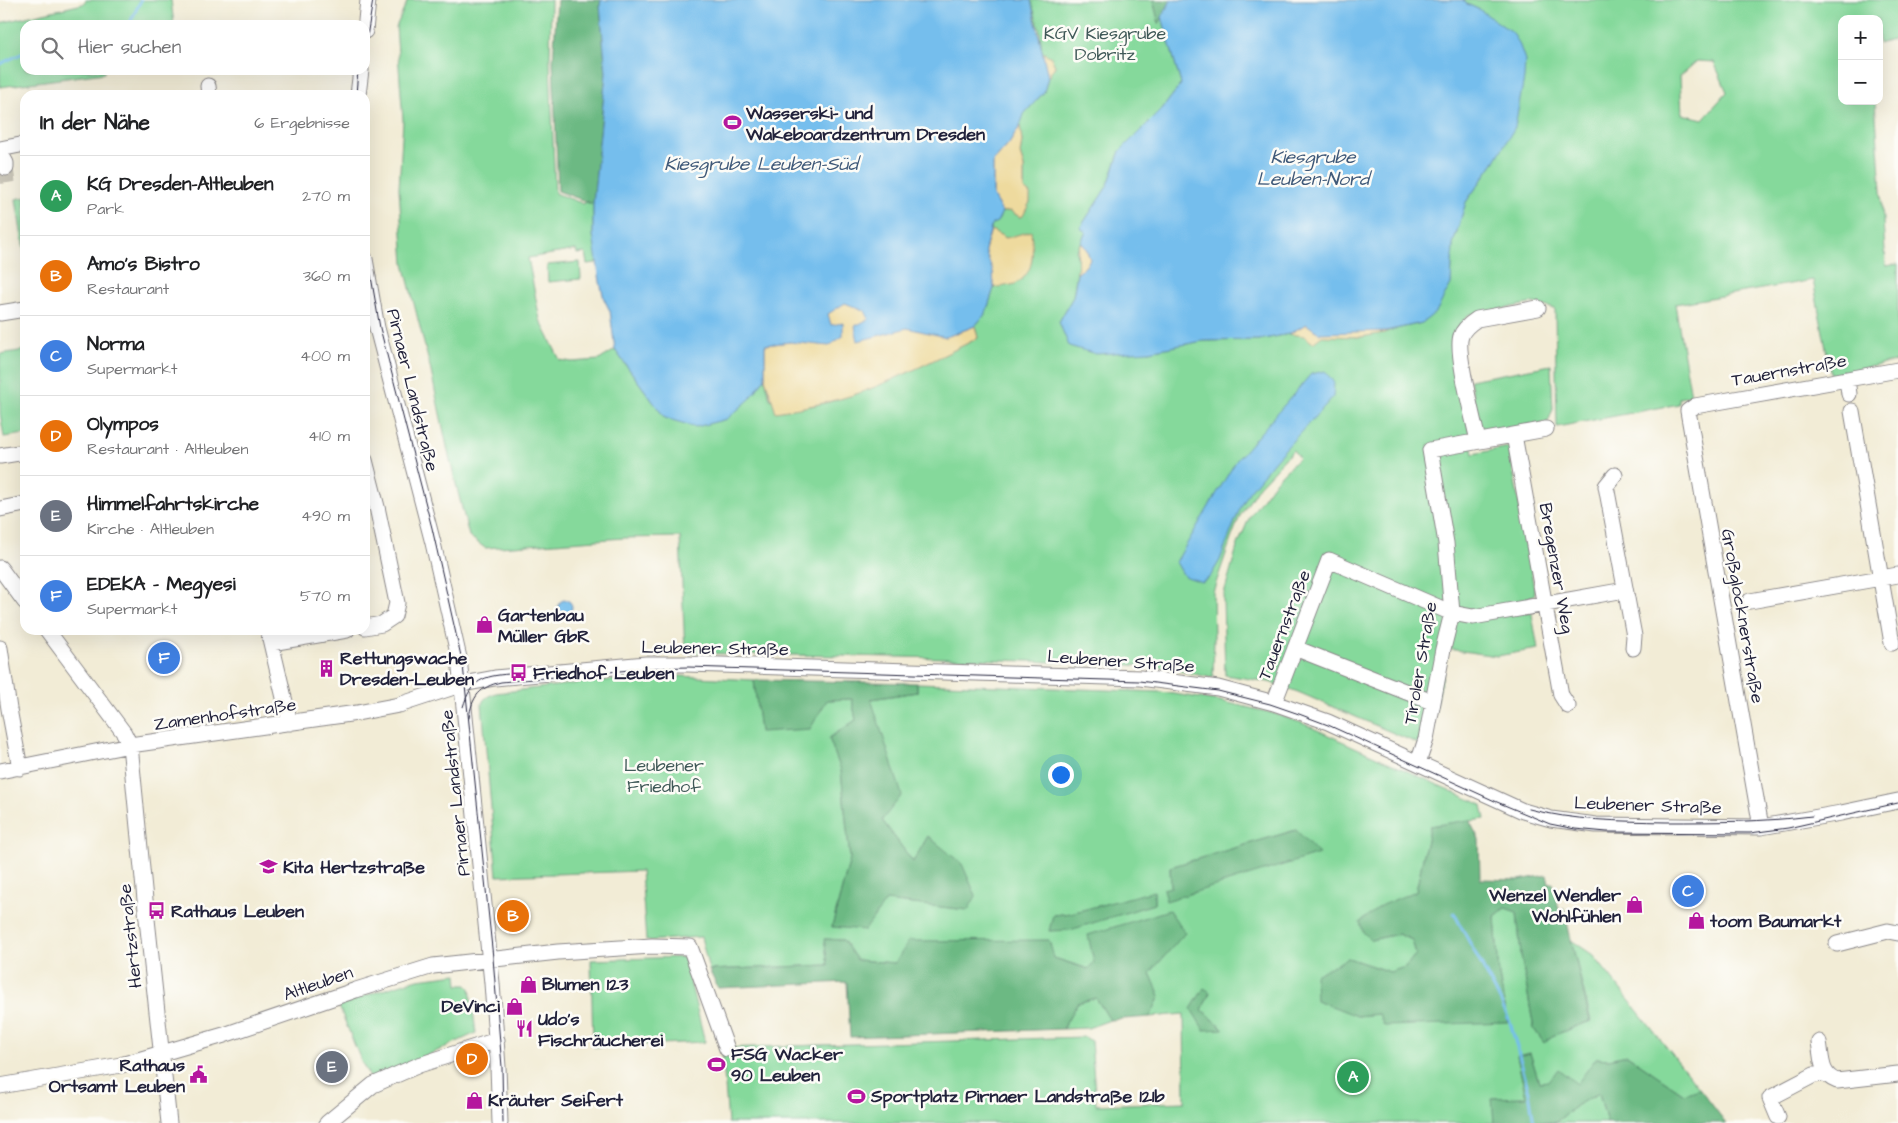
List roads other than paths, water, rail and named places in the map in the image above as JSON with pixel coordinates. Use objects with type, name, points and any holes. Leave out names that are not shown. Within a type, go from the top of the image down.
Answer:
[{"type":"street","points":[[367,20],[370,2]]},
{"type":"street","points":[[358,90],[360,75]]},
{"type":"street","points":[[6,168],[6,163],[0,150],[20,145]]},
{"type":"street","name":"Pirnaer Landstraße","points":[[370,288],[377,328],[435,551],[456,641],[463,684],[497,1040],[500,1123]]},
{"type":"street","points":[[1538,308],[1477,319],[1461,335],[1459,347],[1478,441],[1546,429]]},
{"type":"street","points":[[0,313],[20,310]]},
{"type":"street","name":"Tauernstraße","points":[[1688,411],[1695,406],[1848,387],[1898,370]]},
{"type":"street","name":"Großglocknerstraße","points":[[1688,411],[1736,603],[1761,827]]},
{"type":"street","points":[[1852,411],[1892,642]]},
{"type":"street","name":"Bregenzer Weg","points":[[1514,435],[1561,695],[1568,706]]},
{"type":"street","name":"Tiroler Straße","points":[[1418,763],[1426,739],[1432,702],[1452,613],[1446,543],[1430,450],[1478,441]]},
{"type":"street","points":[[0,456],[20,453]]},
{"type":"street","points":[[1615,475],[1606,486],[1634,636],[1633,648]]},
{"type":"street","points":[[370,487],[397,603],[394,616],[382,624],[370,626]]},
{"type":"street","points":[[0,509],[20,505]]},
{"type":"street","name":"Tauernstraße","points":[[1274,703],[1329,560],[1452,613]]},
{"type":"street","points":[[0,568],[20,595]]},
{"type":"street","points":[[1736,603],[1898,575]]},
{"type":"street","points":[[1452,613],[1473,617],[1625,590]]},
{"type":"street","points":[[51,635],[124,732],[130,745]]},
{"type":"street","points":[[290,723],[269,637],[292,635]]},
{"type":"street","points":[[0,648],[20,768]]},
{"type":"street","points":[[1295,648],[1432,702]]},
{"type":"street","name":"Leubener Straße","points":[[463,684],[498,678],[646,664],[1140,678],[1218,688],[1274,703],[1328,722],[1523,811],[1551,819],[1596,825],[1761,827],[1898,801]]},
{"type":"street","name":"Zamenhofstraße","points":[[0,771],[130,745],[290,723],[399,705],[463,684]]},
{"type":"street","name":"Hertzstraße","points":[[130,745],[169,1123]]},
{"type":"street","points":[[1837,944],[1888,931],[1898,933]]},
{"type":"street","name":"Altleuben","points":[[0,1086],[121,1065],[224,1035],[433,966],[577,951],[652,946],[690,947],[727,1049]]},
{"type":"street","points":[[327,1123],[373,1085],[419,1065],[497,1040]]},
{"type":"street","points":[[1819,1042],[1825,1074],[1837,1081],[1898,1074]]},
{"type":"street","points":[[1778,1117],[1768,1094],[1814,1075],[1825,1074]]},
{"type":"water","name":"Kiesgrube Leuben-Süd","points":[[601,0],[1031,0],[1048,77],[1044,92],[1024,114],[1020,126],[1009,144],[993,162],[993,196],[1002,212],[997,222],[992,224],[985,250],[993,272],[994,288],[986,313],[975,326],[946,337],[907,328],[858,341],[855,326],[869,319],[865,311],[845,303],[828,314],[831,325],[843,323],[843,336],[829,346],[790,342],[765,345],[765,378],[750,399],[727,419],[696,427],[665,418],[615,350],[610,311],[604,299],[600,282],[593,235],[593,204],[606,73]]},
{"type":"water","name":"Kiesgrube Leuben-Nord","points":[[1171,0],[1463,0],[1513,33],[1525,60],[1524,78],[1515,127],[1495,161],[1466,202],[1453,244],[1451,284],[1436,312],[1422,323],[1386,331],[1319,333],[1306,324],[1289,334],[1259,340],[1203,341],[1149,351],[1096,354],[1069,346],[1059,322],[1073,297],[1077,274],[1086,266],[1090,259],[1086,248],[1081,242],[1086,232],[1080,228],[1108,185],[1120,151],[1162,109],[1181,84],[1162,17]]},
{"type":"water","points":[[1325,371],[1334,383],[1333,397],[1276,459],[1249,492],[1239,511],[1220,560],[1210,577],[1202,582],[1184,576],[1176,562],[1236,461],[1311,374]]},
{"type":"water","points":[[562,600],[568,600],[572,607],[568,614],[562,614],[558,610],[558,604]]},
{"type":"waterway","points":[[131,20],[141,0]]},
{"type":"waterway","points":[[0,64],[20,54]]},
{"type":"waterway","points":[[1454,913],[1510,1022],[1529,1092],[1534,1123]]},
{"type":"tunnel","points":[[6,168],[9,190]]},
{"type":"tunnel","points":[[1735,603],[1750,601]]},
{"type":"tram line","points":[[370,20],[373,0]]},
{"type":"tram line","points":[[356,90],[358,75]]},
{"type":"tram line","points":[[370,271],[380,328],[432,528],[463,665],[493,958],[502,1067],[503,1123]]},
{"type":"tram line","points":[[469,718],[472,704],[478,694],[482,690],[501,682],[652,668],[688,667],[1139,681],[1218,691],[1270,704],[1328,725],[1550,824],[1575,829],[1607,832],[1750,833],[1788,828],[1898,803]]},
{"type":"tram line","points":[[463,707],[470,691],[479,681],[492,676],[509,674]]},
{"type":"tram line","points":[[1529,809],[1597,820],[1666,822],[1739,821],[1812,816]]},
{"type":"place","name":"Wasserski- und Wakeboardzentrum Dresden","points":[[732,123]]},
{"type":"place","name":"Gartenbau Müller GbR","points":[[484,625]]},
{"type":"place","name":"EDEKA - Megyesi","points":[[164,658]]},
{"type":"place","name":"Rettungswache Dresden-Leuben","points":[[326,668]]},
{"type":"place","name":"Friedhof Leuben","points":[[519,673]]},
{"type":"place","name":"Kita Hertzstraße","points":[[269,867]]},
{"type":"place","name":"Norma","points":[[1688,891]]},
{"type":"place","name":"Wenzel Wendler Wohlfühlen","points":[[1635,905]]},
{"type":"place","name":"Rathaus Leuben","points":[[157,911]]},
{"type":"place","name":"Amo's Bistro","points":[[513,916]]},
{"type":"place","name":"toom Baumarkt","points":[[1696,921]]},
{"type":"place","name":"Blumen 123","points":[[528,984]]},
{"type":"place","name":"DeVinci","points":[[514,1006]]},
{"type":"place","name":"Udo's Fischräucherei","points":[[524,1029]]},
{"type":"place","name":"Olympos","points":[[472,1059]]},
{"type":"place","name":"FSG Wacker 90 Leuben","points":[[717,1064]]},
{"type":"place","name":"Himmelfahrtskirche","points":[[332,1067]]},
{"type":"place","name":"Rathaus Ortsamt Leuben","points":[[199,1075]]},
{"type":"place","name":"KG Dresden-Altleuben","points":[[1353,1077]]},
{"type":"place","name":"Sportplatz Pirnaer Landstraße 121b","points":[[857,1096]]},
{"type":"place","name":"Kräuter Seifert","points":[[474,1100]]},
{"type":"park label","name":"KGV Kiesgrube Dobritz","points":[[1105,43]]},
{"type":"park label","name":"Leubener Friedhof","points":[[664,775]]}]
